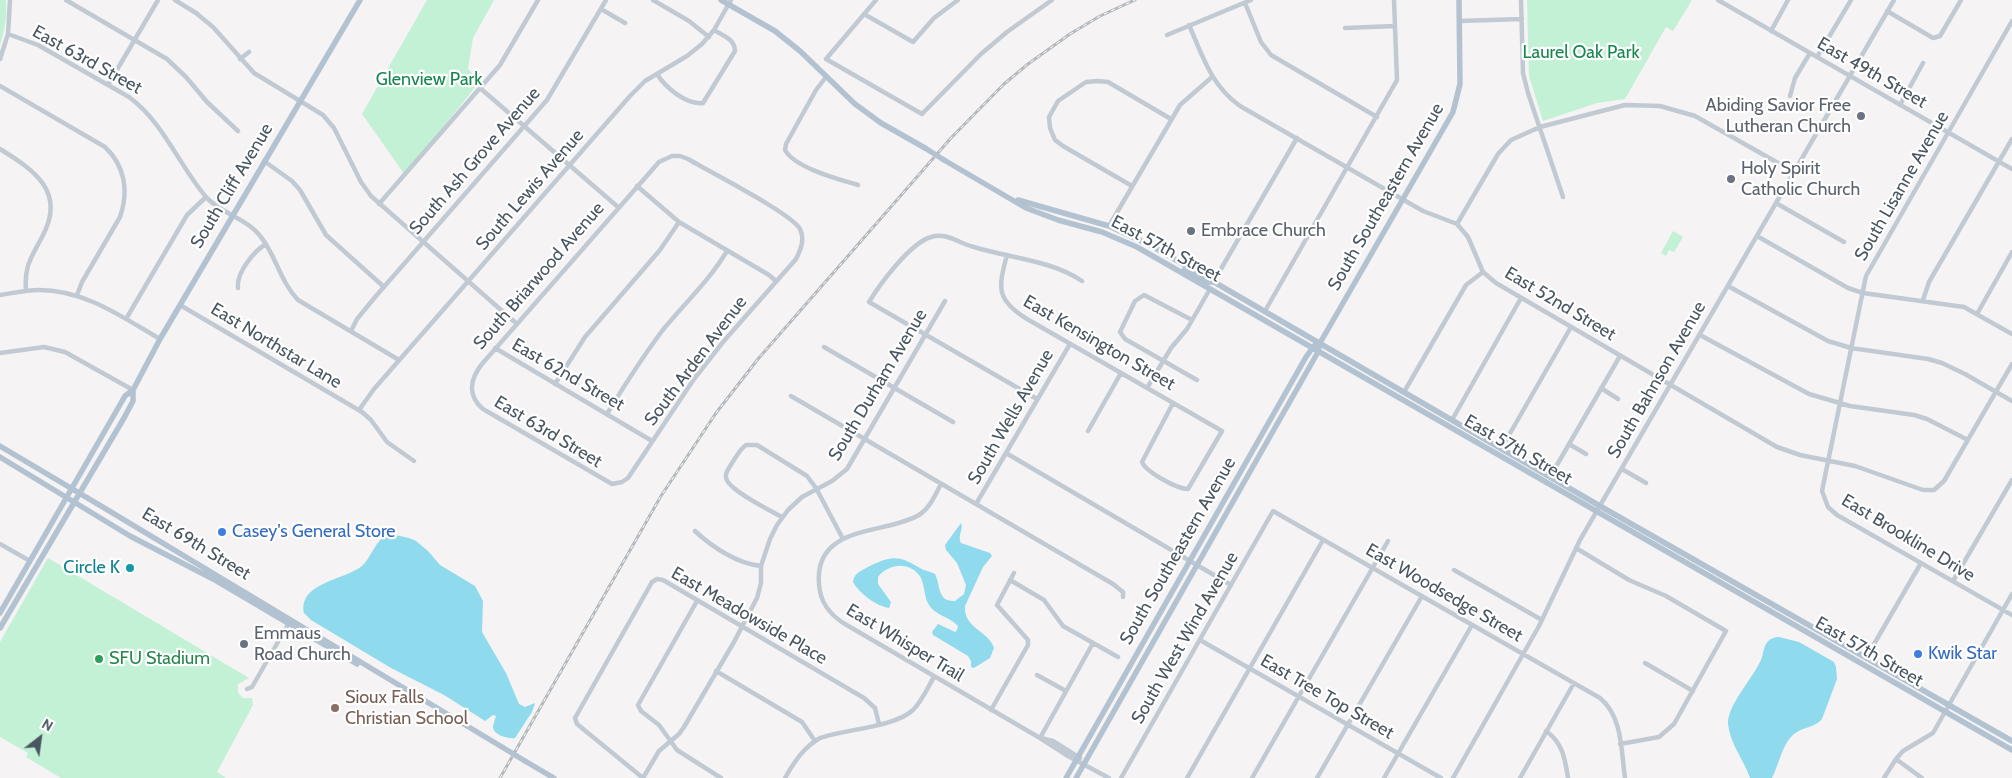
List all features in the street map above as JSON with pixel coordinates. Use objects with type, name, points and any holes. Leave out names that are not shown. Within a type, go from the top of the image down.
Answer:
[{"type":"main road","name":"South Cliff Avenue","points":[[0,628],[133,402],[134,390],[160,339],[360,0]]},
{"type":"main road","name":"East 57th Street","points":[[721,0],[730,2],[780,35],[807,57],[846,97],[866,112],[944,160],[1035,212],[1114,236],[1163,262],[1596,513],[2012,750]]},
{"type":"main road","name":"South Southeastern Avenue","points":[[1076,778],[1318,352],[1320,343],[1447,122],[1456,103],[1460,84],[1459,0]]},
{"type":"main road","name":"East 57th Street","points":[[1002,193],[1031,205],[1109,226],[1140,240],[2012,741]]},
{"type":"main road","points":[[1163,262],[1207,282],[1214,281]]},
{"type":"main road","name":"South Southeastern Avenue","points":[[1066,778],[1312,348],[1320,343]]},
{"type":"main road","name":"South Cliff Avenue","points":[[0,613],[125,396],[134,390]]},
{"type":"main road","name":"East 69th Street","points":[[0,446],[72,488],[349,660],[375,672],[554,778]]},
{"type":"main road","name":"East 69th Street","points":[[0,457],[142,543],[290,622]]},
{"type":"street","points":[[0,58],[8,34],[10,0]]},
{"type":"street","points":[[66,0],[159,53],[176,66],[207,102],[238,131]]},
{"type":"street","points":[[108,85],[158,0]]},
{"type":"street","points":[[175,0],[209,23],[240,59],[261,78],[323,115],[334,128],[361,182],[379,204],[516,324]]},
{"type":"street","points":[[379,204],[500,65],[538,0]]},
{"type":"street","name":"South Ash Grove Avenue","points":[[351,331],[357,319],[554,90],[606,0]]},
{"type":"street","points":[[653,0],[689,21],[709,37]]},
{"type":"street","points":[[876,0],[826,59],[922,114],[981,54],[1049,1]]},
{"type":"street","points":[[864,14],[913,42],[934,18],[958,0]]},
{"type":"street","points":[[1166,35],[1251,0]]},
{"type":"street","points":[[1265,311],[1397,80],[1394,0]]},
{"type":"street","points":[[1521,0],[1523,73],[1563,197]]},
{"type":"street","name":"East 49th Street","points":[[1719,0],[2012,169]]},
{"type":"street","points":[[1771,31],[1788,0]]},
{"type":"street","points":[[1817,57],[1851,0]]},
{"type":"street","name":"South Bahnson Avenue","points":[[1453,778],[1542,620],[1576,548],[1894,0]]},
{"type":"street","points":[[1887,11],[1933,38],[1937,38],[1961,0]]},
{"type":"street","name":"South Lewis Avenue","points":[[358,410],[399,360],[630,96],[645,81],[688,56],[709,37],[730,2]]},
{"type":"street","points":[[1245,3],[1261,42],[1271,54],[1377,117]]},
{"type":"street","points":[[601,9],[625,23]]},
{"type":"street","points":[[1459,20],[1522,20]]},
{"type":"street","name":"South Lisanne Avenue","points":[[1833,434],[1869,270],[2012,21]]},
{"type":"street","points":[[1189,25],[1212,78],[1224,93],[1236,102],[1432,216],[1456,224],[1502,150],[1514,138],[1540,127],[1612,107],[1640,104],[1660,106],[1695,116],[1794,172]]},
{"type":"street","points":[[1345,28],[1395,26]]},
{"type":"street","points":[[657,74],[664,84],[673,91],[693,102],[704,103],[735,51],[733,42],[714,30]]},
{"type":"street","name":"East 63rd Street","points":[[8,34],[38,45],[141,106],[152,117],[206,197],[252,228],[266,244],[290,292],[298,300],[399,360]]},
{"type":"street","points":[[240,59],[248,52]]},
{"type":"street","points":[[1790,96],[1795,78],[1810,53]]},
{"type":"street","points":[[1900,105],[1923,63]]},
{"type":"street","points":[[826,77],[816,90],[784,150],[790,157],[822,174],[858,185]]},
{"type":"street","points":[[1109,226],[1171,118],[1185,99],[1212,78]]},
{"type":"street","points":[[1132,186],[1055,140],[1049,122],[1053,108],[1058,101],[1081,85],[1098,80],[1108,82],[1171,118]]},
{"type":"street","points":[[0,86],[105,147],[114,156],[121,168],[124,181],[124,205],[120,217],[82,282],[77,295]]},
{"type":"street","points":[[480,88],[618,207]]},
{"type":"street","points":[[1214,281],[1297,138]]},
{"type":"street","points":[[1923,300],[1929,282],[2012,139]]},
{"type":"street","points":[[0,149],[32,170],[42,181],[49,198],[50,218],[48,227],[28,262],[26,291]]},
{"type":"street","name":"South Briarwood Avenue","points":[[471,390],[475,372],[495,348],[658,162],[672,156],[688,159],[785,215],[799,228],[802,243],[796,259],[776,281]]},
{"type":"street","points":[[264,161],[292,181],[300,190],[326,235],[384,288]]},
{"type":"street","points":[[637,186],[679,222],[776,281]]},
{"type":"street","points":[[126,319],[187,215],[206,197]]},
{"type":"street","points":[[1776,202],[1844,242]]},
{"type":"street","points":[[555,384],[585,337],[660,250],[679,222]]},
{"type":"street","name":"East 52nd Street","points":[[1456,224],[1468,236],[1482,272],[1496,283],[1777,447],[1800,455],[1855,466],[1923,490],[1934,490],[1944,481],[1968,440]]},
{"type":"street","points":[[1037,399],[869,302],[882,282],[915,245],[931,237],[949,236],[973,247],[1063,270],[1082,281]]},
{"type":"street","points":[[1757,236],[1840,284],[1863,293],[1964,307],[2012,334]]},
{"type":"street","points":[[238,288],[239,278],[251,258],[258,248],[266,244]]},
{"type":"street","points":[[607,414],[663,330],[712,274],[727,251]]},
{"type":"street","points":[[1977,314],[2012,252]]},
{"type":"street","name":"East Kensington Street","points":[[1007,255],[1000,278],[1004,299],[1011,308],[1222,431],[1190,487],[1185,490],[1145,468],[1142,462],[1173,403]]},
{"type":"street","points":[[1404,392],[1466,285],[1482,272]]},
{"type":"street","name":"South Arden Avenue","points":[[622,482],[632,474],[694,379],[723,342],[776,281]]},
{"type":"street","points":[[1728,286],[1820,338],[1851,348],[1928,359],[1942,363],[2012,401]]},
{"type":"street","points":[[1147,388],[1162,361],[1192,320],[1210,289]]},
{"type":"street","points":[[0,296],[26,291],[53,291],[77,295],[103,306],[160,339]]},
{"type":"street","points":[[1192,320],[1147,295],[1142,295],[1136,301],[1121,326],[1120,333],[1125,339],[1197,380]]},
{"type":"street","points":[[1452,420],[1521,298]]},
{"type":"street","name":"South Durham Avenue","points":[[643,778],[659,751],[684,727],[734,642],[757,598],[761,583],[761,566],[770,539],[782,518],[796,502],[816,488],[832,481],[846,469],[945,301]]},
{"type":"street","name":"East Northstar Lane","points":[[180,305],[358,410],[371,420],[387,442],[414,461]]},
{"type":"street","points":[[1501,449],[1571,327]]},
{"type":"street","points":[[1700,335],[1791,386],[1839,404],[1921,417],[1939,424],[1968,440],[2012,364]]},
{"type":"street","name":"South Wells Avenue","points":[[976,504],[1070,344]]},
{"type":"street","points":[[0,353],[44,347],[65,352],[134,390]]},
{"type":"street","points":[[824,347],[953,422]]},
{"type":"street","name":"East 62nd Street","points":[[495,348],[652,441]]},
{"type":"street","points":[[1550,477],[1620,356]]},
{"type":"street","points":[[1088,431],[1121,373]]},
{"type":"street","points":[[1601,388],[1618,399]]},
{"type":"street","name":"East 63rd Street","points":[[471,390],[475,402],[483,410],[606,482],[612,484],[622,482]]},
{"type":"street","points":[[791,396],[1113,584],[1123,592],[1123,597]]},
{"type":"street","name":"East Brookline Drive","points":[[1833,434],[1822,491],[1828,507],[1837,515],[2012,615]]},
{"type":"street","points":[[782,518],[734,489],[727,482],[726,474],[742,447],[749,444],[757,445],[802,472],[816,488],[843,539]]},
{"type":"street","points":[[1569,444],[1586,454]]},
{"type":"street","points":[[1006,454],[1231,585]]},
{"type":"street","points":[[1622,469],[1646,483]]},
{"type":"street","points":[[1953,581],[2012,480]]},
{"type":"street","name":"East Whisper Trail","points":[[941,484],[927,507],[917,516],[843,539],[830,550],[820,568],[819,589],[825,605],[838,620],[1040,738],[1053,741],[1084,764]]},
{"type":"street","name":"East Woodsedge Street","points":[[1273,511],[1600,698],[1607,704],[1615,716],[1620,744]]},
{"type":"street","name":"South West Wind Avenue","points":[[1121,778],[1273,511]]},
{"type":"street","points":[[695,531],[704,540],[749,565],[761,566]]},
{"type":"street","points":[[1187,778],[1323,540]]},
{"type":"street","points":[[1252,778],[1388,541]]},
{"type":"street","points":[[0,544],[30,561]]},
{"type":"street","points":[[1576,548],[1629,580],[1666,596],[1726,631],[1674,724],[1659,737],[1620,744],[1625,778]]},
{"type":"street","points":[[1866,658],[1921,563]]},
{"type":"street","points":[[1454,570],[1542,620]]},
{"type":"street","points":[[991,710],[1028,645],[1028,640],[997,605],[1014,573]]},
{"type":"street","name":"East Meadowside Place","points":[[643,778],[577,724],[574,718],[654,580],[663,580],[869,702],[875,708],[878,724]]},
{"type":"street","points":[[1010,580],[1044,600],[1063,626],[1118,657]]},
{"type":"street","points":[[1884,778],[1903,750],[1933,733],[2012,594]]},
{"type":"street","points":[[1318,778],[1422,596]]},
{"type":"street","points":[[697,601],[638,705],[641,711],[659,725],[677,750],[721,778]]},
{"type":"street","points":[[247,689],[252,686],[290,622]]},
{"type":"street","points":[[1384,778],[1472,625]]},
{"type":"street","name":"East Tree Top Street","points":[[1200,640],[1441,778]]},
{"type":"street","points":[[1040,738],[1094,643]]},
{"type":"street","points":[[1645,663],[1693,691]]},
{"type":"street","points":[[716,671],[802,722],[815,741]]},
{"type":"street","points":[[1037,675],[1066,692]]},
{"type":"street","points":[[785,778],[800,754],[815,741],[828,736],[893,721],[911,712],[934,677]]},
{"type":"street","points":[[1520,778],[1574,683]]},
{"type":"street","points":[[1546,732],[1555,738],[1560,746],[1565,759],[1568,778]]},
{"type":"street","points":[[1896,759],[1922,778]]},
{"type":"street","points":[[1084,764],[1109,778]]},
{"type":"green space","points":[[0,0],[6,0],[6,17],[0,45]]},
{"type":"green space","name":"Glenview Park","points":[[427,0],[494,0],[473,38],[468,69],[480,81],[405,175],[362,114]]},
{"type":"green space","name":"Laurel Oak Park","points":[[1527,0],[1692,0],[1673,31],[1666,27],[1625,99],[1597,103],[1543,121],[1529,76]]},
{"type":"green space","points":[[1673,231],[1683,237],[1674,252],[1669,250],[1666,256],[1661,253]]},
{"type":"green space","points":[[48,558],[249,678],[238,684],[238,693],[243,698],[252,698],[253,705],[217,772],[226,778],[61,778],[26,757],[28,753],[0,737],[0,642]]},
{"type":"water","points":[[961,523],[961,543],[990,553],[992,556],[983,567],[965,606],[965,613],[968,619],[987,637],[994,648],[990,658],[974,668],[971,667],[971,661],[968,656],[933,635],[932,632],[938,624],[955,632],[958,626],[929,605],[921,578],[912,569],[900,566],[894,567],[883,572],[878,577],[878,584],[891,602],[889,608],[879,605],[868,598],[853,582],[859,572],[881,561],[893,558],[905,560],[935,574],[942,596],[949,601],[955,601],[964,594],[966,585],[957,563],[946,550],[945,545]]},
{"type":"water","points":[[391,534],[416,541],[440,565],[475,586],[483,601],[482,632],[506,673],[519,704],[525,707],[535,703],[532,712],[515,738],[502,736],[494,731],[493,727],[496,716],[493,715],[485,721],[444,695],[391,668],[311,620],[304,613],[304,603],[308,595],[325,583],[356,570],[363,565],[378,542]]},
{"type":"water","points":[[1775,637],[1799,642],[1834,662],[1837,679],[1822,719],[1790,738],[1786,743],[1772,778],[1750,778],[1731,738],[1728,724],[1729,717],[1731,709],[1760,662],[1766,644]]},
{"type":"railway","points":[[500,778],[661,496],[716,413],[758,359],[951,138],[1004,84],[1070,34],[1100,16],[1135,0]]},
{"type":"place","name":"Abiding Savior Free Lutheran Church","points":[[1861,116]]},
{"type":"place","name":"Holy Spirit Catholic Church","points":[[1731,179]]},
{"type":"place","name":"Embrace Church","points":[[1191,231]]},
{"type":"place","name":"Casey's General Store","points":[[222,532]]},
{"type":"place","name":"Circle K","points":[[130,568]]},
{"type":"place","name":"Emmaus Road Church","points":[[244,644]]},
{"type":"place","name":"Kwik Star","points":[[1918,654]]},
{"type":"place","name":"SFU Stadium","points":[[99,659]]},
{"type":"place","name":"Sioux Falls Christian School","points":[[335,708]]}]
